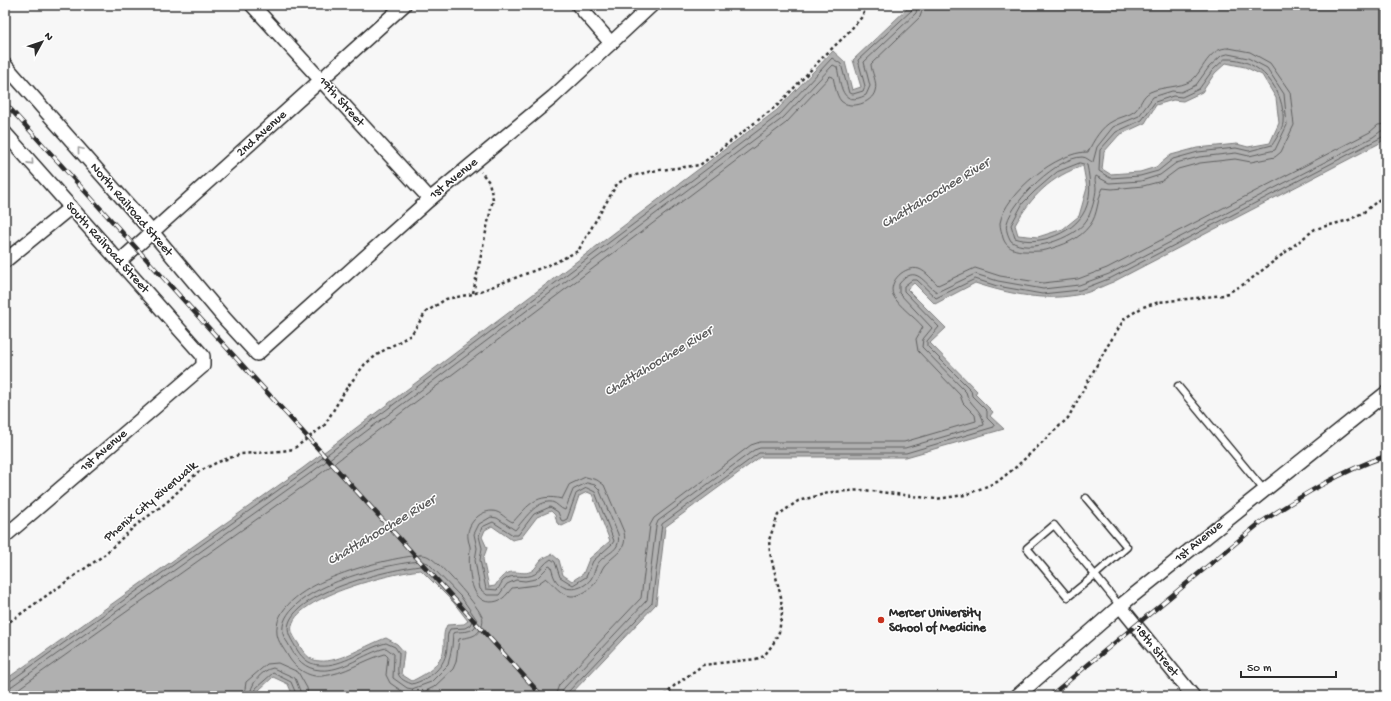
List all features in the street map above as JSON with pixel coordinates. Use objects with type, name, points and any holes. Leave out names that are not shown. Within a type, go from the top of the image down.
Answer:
[{"type":"street","name":"19th Street","points":[[252,5],[430,199]]},
{"type":"street","name":"2nd Avenue","points":[[120,261],[404,5]]},
{"type":"street","points":[[578,5],[611,43]]},
{"type":"street","name":"1st Avenue","points":[[258,354],[430,199],[553,98],[652,5]]},
{"type":"street","name":"North Railroad Street","points":[[5,65],[258,354]]},
{"type":"street","name":"South Railroad Street","points":[[5,133],[203,356],[203,366]]},
{"type":"street","points":[[5,261],[71,207]]},
{"type":"street","name":"1st Avenue","points":[[5,536],[203,366]]},
{"type":"street","name":"1st Avenue","points":[[1017,696],[1120,606],[1386,393]]},
{"type":"street","name":"18th Street","points":[[1120,606],[1193,696]]},
{"type":"lane","points":[[1178,386],[1264,490]]},
{"type":"lane","points":[[1086,498],[1127,547],[1095,575],[1068,597],[1027,548],[1054,525],[1095,575],[1120,606]]},
{"type":"path","name":"Phenix City Riverwalk","points":[[5,625],[104,555],[135,526],[167,502],[198,472],[218,462],[241,454],[282,451],[293,449],[300,444],[324,426],[346,389],[365,364],[381,352],[411,335],[426,312],[446,299],[473,294],[554,263],[578,251],[617,184],[628,177],[652,171],[700,165],[779,104],[844,37],[861,18],[868,5]]},
{"type":"path","points":[[473,294],[493,199],[489,182],[474,163]]},
{"type":"path","points":[[665,696],[674,686],[703,665],[756,659],[764,656],[773,644],[778,632],[782,613],[781,597],[770,554],[769,540],[778,515],[798,501],[832,492],[864,490],[936,499],[965,495],[997,482],[1016,467],[1068,418],[1105,350],[1125,318],[1143,307],[1159,302],[1224,295],[1246,283],[1315,229],[1349,220],[1364,212],[1386,194]]},
{"type":"water","name":"Chattahoochee River","points":[[911,5],[1386,5],[1386,138],[1378,144],[1113,282],[1089,292],[1054,297],[1028,296],[975,283],[935,304],[914,283],[907,289],[946,328],[930,343],[977,391],[975,394],[993,412],[990,416],[1004,429],[906,457],[760,457],[665,527],[656,604],[569,696],[293,696],[288,684],[273,677],[259,690],[259,696],[5,696],[5,680],[303,468],[777,110],[833,51],[845,62],[852,90],[861,87],[853,60]],"holes":[[[1226,63],[1245,67],[1262,75],[1276,98],[1279,123],[1270,143],[1248,147],[1237,144],[1197,148],[1171,155],[1156,167],[1140,172],[1110,174],[1102,169],[1104,152],[1119,135],[1145,123],[1156,105],[1173,100],[1183,101],[1202,92],[1215,73]],[[1083,166],[1087,188],[1079,216],[1063,229],[1038,237],[1018,235],[1015,225],[1028,205],[1043,189],[1072,170]],[[587,492],[592,494],[610,541],[589,559],[583,574],[572,581],[563,575],[559,560],[552,554],[542,559],[533,570],[524,573],[510,572],[500,579],[495,586],[489,587],[483,559],[487,548],[482,537],[485,530],[492,526],[512,540],[521,538],[537,517],[551,511],[555,515],[557,523],[562,526],[570,522],[579,496]],[[421,570],[454,603],[468,621],[464,624],[447,625],[444,633],[444,646],[441,658],[438,663],[424,675],[412,681],[401,674],[404,652],[397,644],[386,638],[344,656],[328,661],[316,661],[304,653],[292,632],[294,620],[305,608],[344,589]]]},
{"type":"railway","points":[[5,103],[542,696]]},
{"type":"railway","points":[[1050,696],[1260,523],[1321,485],[1353,469],[1386,456]]},
{"type":"place","name":"Mercer University School of Medicine","points":[[881,620]]}]
